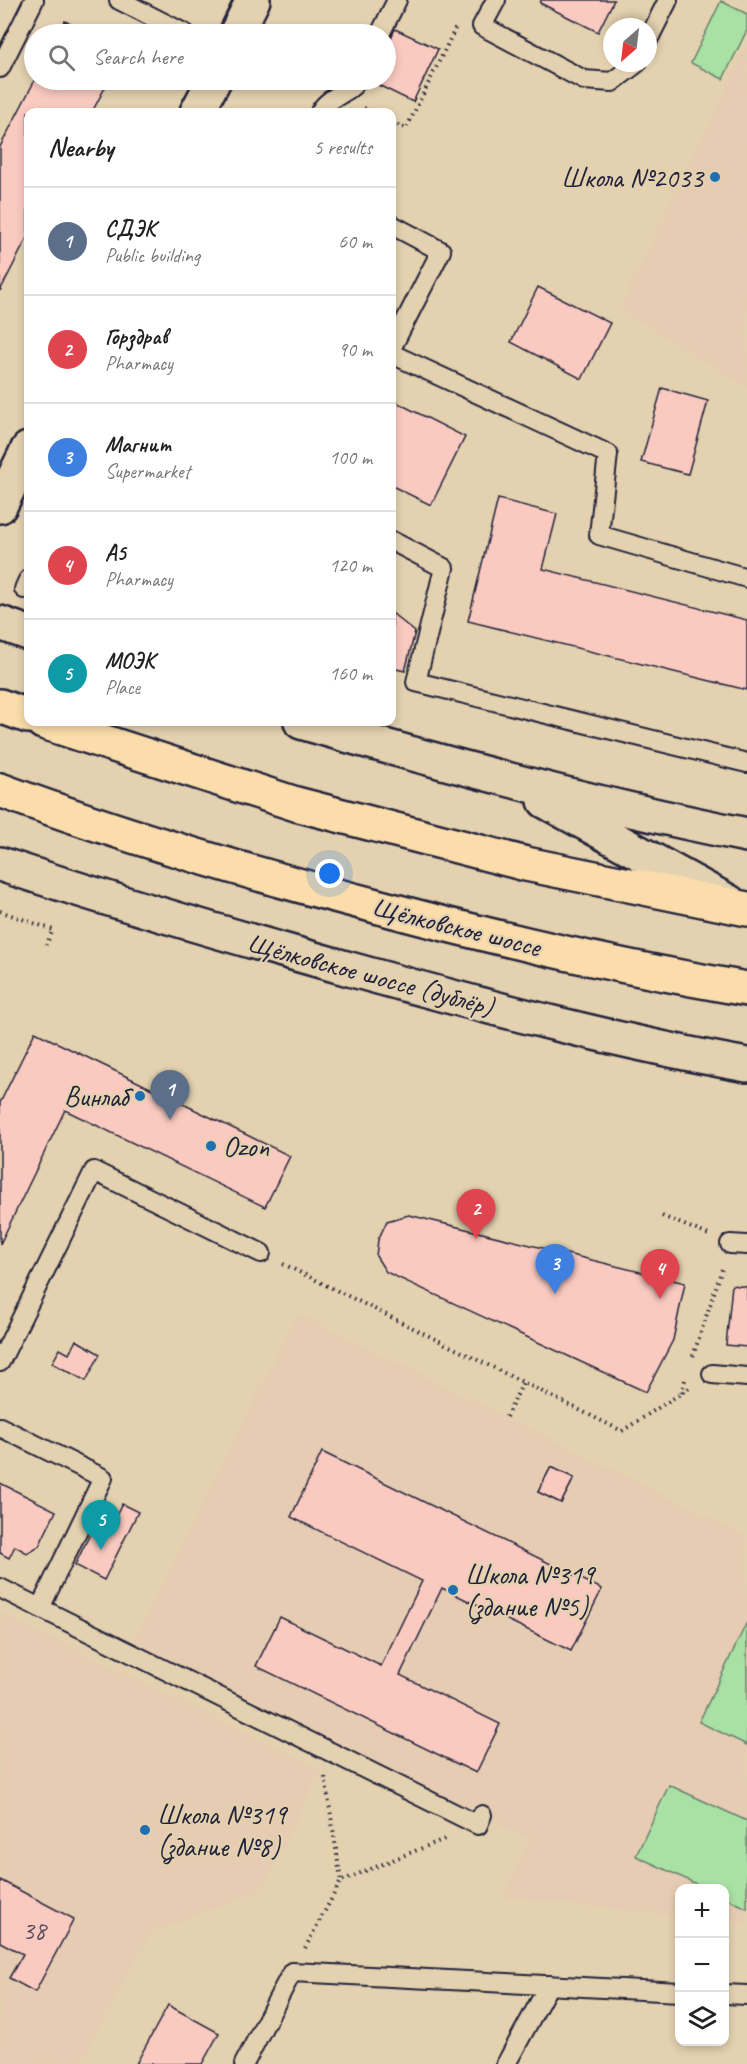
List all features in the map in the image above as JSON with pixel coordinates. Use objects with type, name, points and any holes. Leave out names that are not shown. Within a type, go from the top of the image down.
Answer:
[{"type":"main road","points":[[0,706],[24,715]]},
{"type":"main road","points":[[55,726],[297,804],[526,864],[744,909]]},
{"type":"main road","name":"Щёлковское шоссе","points":[[0,790],[75,818],[283,882],[504,940],[747,989]]},
{"type":"street","points":[[241,24],[253,0]]},
{"type":"street","points":[[199,108],[209,90]]},
{"type":"street","points":[[0,506],[24,457]]},
{"type":"street","points":[[0,623],[24,632]]},
{"type":"street","points":[[316,726],[504,778],[669,820],[747,835]]},
{"type":"street","points":[[504,778],[744,909]]},
{"type":"street","name":"Щёлковское шоссе (дублёр)","points":[[0,864],[124,906],[467,1001],[693,1055],[747,1065]]},
{"type":"lane","points":[[0,68],[34,0]]},
{"type":"lane","points":[[119,0],[166,24]]},
{"type":"lane","points":[[385,24],[397,0]]},
{"type":"lane","points":[[496,0],[483,26],[584,80],[612,82],[625,72]]},
{"type":"lane","points":[[657,22],[668,0]]},
{"type":"lane","points":[[322,108],[325,102],[346,90]]},
{"type":"lane","points":[[396,227],[441,251],[396,338]]},
{"type":"lane","points":[[396,356],[608,454],[599,535],[747,578]]},
{"type":"lane","points":[[396,543],[444,568],[416,682],[747,763]]},
{"type":"lane","points":[[0,1362],[94,1171],[261,1253]]},
{"type":"lane","points":[[712,1374],[747,1377]]},
{"type":"lane","points":[[0,1427],[103,1478],[40,1608]]},
{"type":"lane","points":[[0,1588],[320,1746],[480,1820]]},
{"type":"lane","points":[[244,2064],[292,1972],[675,1992]]},
{"type":"lane","points":[[506,2064],[549,1985]]},
{"type":"lane","points":[[729,1994],[747,1995]]},
{"type":"path","points":[[396,124],[406,129],[456,27]]},
{"type":"path","points":[[0,911],[53,930],[46,945]]},
{"type":"path","points":[[662,1216],[739,1244],[692,1362]]},
{"type":"path","points":[[261,1253],[622,1431],[712,1374]]},
{"type":"path","points":[[681,1394],[688,1372]]},
{"type":"path","points":[[506,1417],[523,1383]]},
{"type":"path","points":[[292,1972],[340,1881],[320,1746]]},
{"type":"path","points":[[340,1881],[480,1820]]},
{"type":"shaded area","name":"Школа №2033","points":[[747,46],[747,386],[620,309]]},
{"type":"shaded area","name":"Школа №319 (здание №5)","points":[[298,1314],[747,1537],[747,1923],[729,1921],[729,1884],[675,1884],[675,1916],[503,1896],[530,1839],[132,1644]]},
{"type":"shaded area","name":"Школа №319 (здание №8)","points":[[0,1613],[320,1769],[262,1890],[150,1932],[79,2064],[0,2064]]},
{"type":"green space","points":[[721,1],[747,14],[747,30],[723,79],[691,63]]},
{"type":"green space","points":[[747,1622],[747,1745],[699,1722]]},
{"type":"green space","points":[[669,1785],[747,1821],[747,1908],[729,1900],[729,1884],[696,1884],[636,1856]]},
{"type":"building","points":[[541,0],[614,0],[598,32],[540,3]]},
{"type":"building","points":[[396,29],[438,49],[413,102],[388,90],[396,90]]},
{"type":"building","points":[[30,90],[104,90],[94,108],[24,108],[24,244],[0,291],[0,147]]},
{"type":"building","points":[[538,287],[610,323],[582,379],[511,342]]},
{"type":"building","points":[[662,388],[708,401],[688,474],[641,462]]},
{"type":"building","points":[[396,402],[465,437],[431,505],[396,488]]},
{"type":"building","points":[[498,499],[557,514],[543,569],[747,620],[747,690],[468,621]]},
{"type":"building","points":[[396,616],[415,632],[405,671],[396,669]]},
{"type":"building","points":[[35,1032],[290,1156],[265,1207],[65,1110],[0,1244],[0,1103]]},
{"type":"building","points":[[409,1215],[685,1283],[673,1340],[646,1392],[386,1272],[376,1256],[378,1240],[387,1221]]},
{"type":"building","points":[[732,1285],[747,1287],[747,1347],[726,1345]]},
{"type":"building","points":[[76,1340],[100,1354],[86,1381],[52,1363],[60,1349],[69,1354]]},
{"type":"building","points":[[322,1452],[602,1589],[571,1651],[442,1588],[400,1675],[500,1724],[476,1773],[256,1666],[280,1617],[381,1666],[422,1581],[291,1517]]},
{"type":"building","points":[[551,1467],[574,1478],[561,1503],[538,1492]]},
{"type":"building","points":[[551,1467],[574,1478],[561,1503],[538,1492]]},
{"type":"building","points":[[0,1483],[56,1511],[39,1546],[27,1553],[15,1546],[9,1558],[0,1553]]},
{"type":"building","points":[[122,1504],[138,1512],[104,1580],[75,1565],[93,1528],[106,1535]]},
{"type":"building","points":[[0,1880],[74,1919],[35,1992],[9,1978],[23,1954],[0,1942]]},
{"type":"building","points":[[168,2005],[219,2033],[202,2064],[136,2064]]},
{"type":"place","name":"Школа №2033","points":[[715,177]]},
{"type":"place","name":"Винлаб","points":[[140,1096]]},
{"type":"place","name":"СДЭК","points":[[170,1120]]},
{"type":"place","name":"Ozon","points":[[211,1146]]},
{"type":"place","name":"Горздрав","points":[[476,1239]]},
{"type":"place","name":"Магнит","points":[[555,1294]]},
{"type":"place","name":"А5","points":[[660,1299]]},
{"type":"place","name":"МОЭК","points":[[101,1550]]},
{"type":"place","name":"Школа №319 (здание №5)","points":[[453,1590]]},
{"type":"place","name":"Школа №319 (здание №8)","points":[[145,1830]]}]
